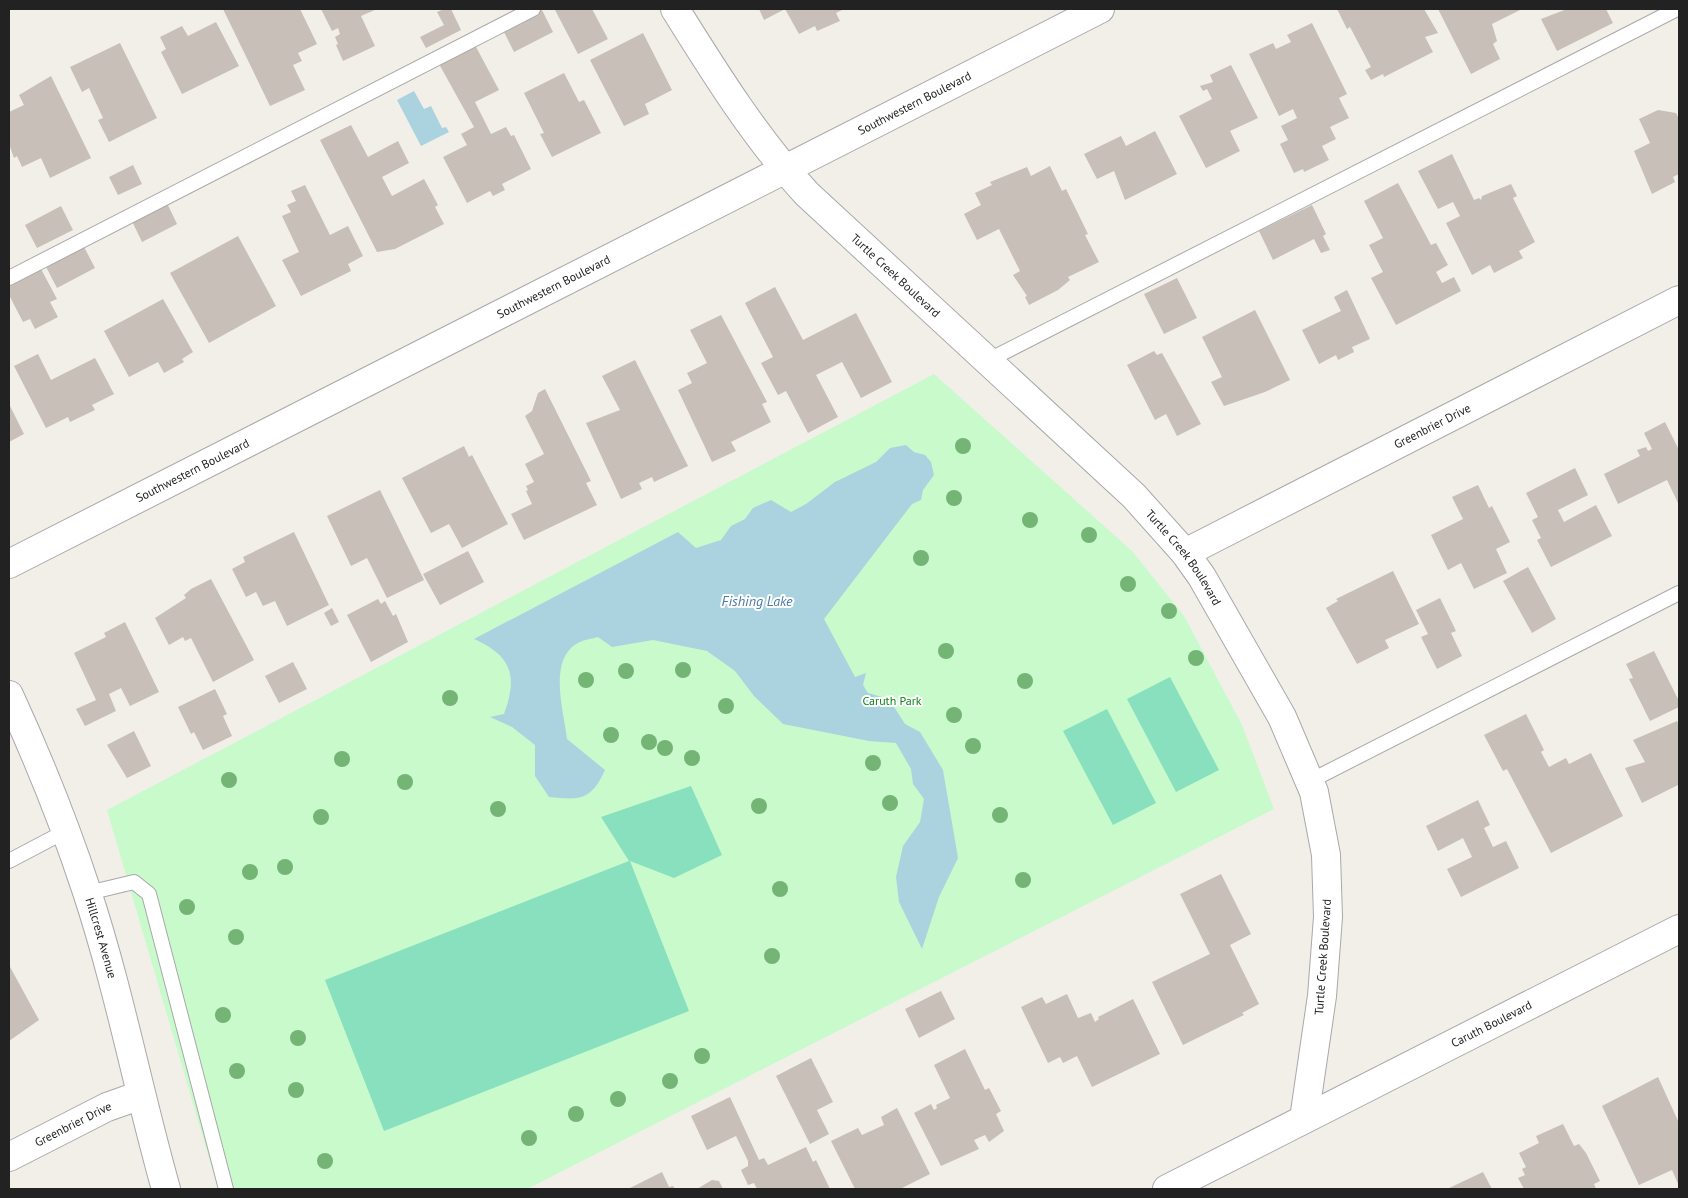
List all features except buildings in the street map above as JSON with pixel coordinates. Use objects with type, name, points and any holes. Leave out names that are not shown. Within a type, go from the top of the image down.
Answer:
[{"type":"street","name":"Turtle Creek Boulevard","points":[[675,9],[765,145],[784,170],[807,194],[1134,496],[1185,552],[1242,644],[1282,717],[1310,780],[1326,855],[1328,917],[1322,996],[1304,1119]]},
{"type":"street","name":"Southwestern Boulevard","points":[[9,564],[1100,9]]},
{"type":"street","name":"Greenbrier Drive","points":[[1185,552],[1679,300]]},
{"type":"street","name":"Hillcrest Avenue","points":[[9,694],[66,831],[88,893],[119,1003],[166,1189]]},
{"type":"street","name":"Caruth Boulevard","points":[[1304,1119],[1679,929]]},
{"type":"street","name":"Greenbrier Drive","points":[[9,1157],[107,1107],[141,1095]]},
{"type":"street","points":[[1167,1189],[1304,1119]]},
{"type":"lane","points":[[9,278],[533,9]]},
{"type":"lane","points":[[987,361],[1677,9]]},
{"type":"lane","points":[[1310,780],[1679,593]]},
{"type":"lane","points":[[9,861],[66,831]]},
{"type":"lane","points":[[88,893],[134,882],[149,894],[226,1189]]},
{"type":"green space","name":"Caruth Park","points":[[934,374],[1132,551],[1184,616],[1242,725],[1274,809],[527,1189],[218,1189],[107,810]]},
{"type":"green space","points":[[1170,677],[1219,770],[1176,792],[1127,699]]},
{"type":"green space","points":[[1107,709],[1156,803],[1113,825],[1063,731]]},
{"type":"green space","points":[[691,786],[722,855],[674,878],[630,861],[689,1011],[384,1131],[325,980],[629,861],[601,817]]},
{"type":"water","points":[[414,91],[424,109],[431,106],[442,128],[446,127],[449,132],[421,146],[397,100]]},
{"type":"water","name":"Fishing Lake","points":[[906,445],[914,452],[925,455],[931,462],[934,475],[923,490],[921,500],[912,504],[824,619],[855,677],[866,673],[863,685],[868,693],[889,699],[905,724],[920,732],[943,770],[958,858],[939,897],[922,949],[899,902],[896,877],[903,846],[920,822],[924,799],[913,784],[911,769],[896,743],[869,741],[783,724],[754,696],[735,671],[707,651],[653,640],[612,647],[598,637],[578,643],[567,652],[562,663],[560,688],[567,739],[605,770],[595,788],[583,796],[577,798],[549,797],[535,776],[535,745],[512,727],[490,717],[504,714],[511,689],[511,678],[504,660],[487,646],[474,639],[678,532],[696,548],[721,540],[731,526],[745,519],[753,508],[771,500],[791,512],[806,504],[835,482],[876,462],[890,448]]}]
